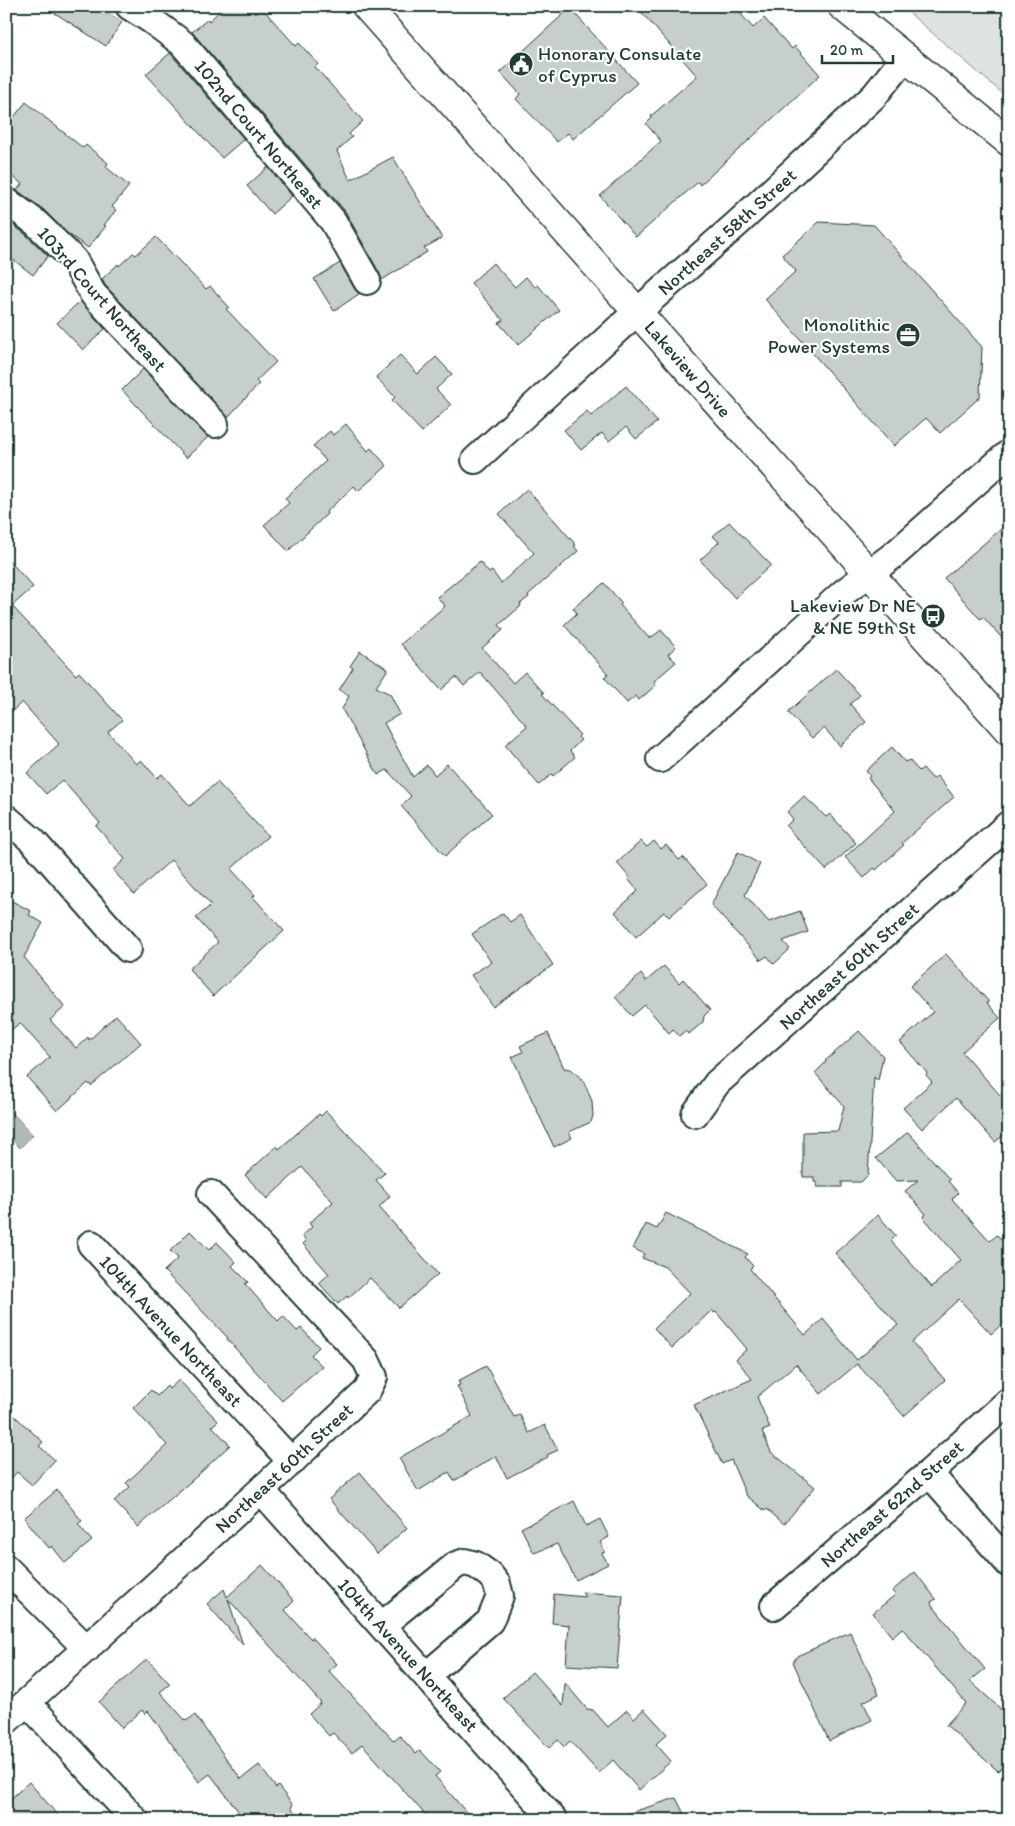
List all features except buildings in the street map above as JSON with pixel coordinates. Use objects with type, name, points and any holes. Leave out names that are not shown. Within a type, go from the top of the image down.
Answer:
[{"type":"street","name":"102nd Court Northeast","points":[[129,6],[182,43],[333,221],[367,281]]},
{"type":"street","name":"Lakeview Drive","points":[[366,6],[1009,731]]},
{"type":"street","points":[[842,6],[1009,142]]},
{"type":"street","name":"Northeast 58th Street","points":[[475,460],[739,222],[874,96],[906,57]]},
{"type":"street","name":"103rd Court Northeast","points":[[6,200],[35,222],[74,260],[93,294],[215,424]]},
{"type":"street","points":[[660,759],[843,593],[895,554],[1009,453]]},
{"type":"street","points":[[8,822],[33,841],[128,949]]},
{"type":"street","name":"Northeast 60th Street","points":[[695,1114],[717,1083],[1009,824]]},
{"type":"street","name":"Northeast 60th Street","points":[[6,1721],[368,1392],[374,1377],[366,1360],[211,1194]]},
{"type":"street","name":"104th Avenue Northeast","points":[[91,1244],[292,1462]]},
{"type":"street","name":"Northeast 62nd Street","points":[[774,1606],[929,1473],[1009,1401]]},
{"type":"street","points":[[929,1473],[1009,1564]]},
{"type":"street","name":"104th Avenue Northeast","points":[[261,1490],[554,1820]]},
{"type":"street","points":[[382,1625],[456,1565],[465,1562],[476,1565],[490,1576],[497,1584],[500,1596],[490,1621],[427,1675]]},
{"type":"street","points":[[6,1568],[87,1649]]},
{"type":"street","points":[[28,1703],[135,1820]]},
{"type":"shaded area","points":[[901,6],[1009,6],[1009,99]]},
{"type":"shaded area","points":[[6,1106],[33,1135],[20,1148],[6,1133]]},
{"type":"place","name":"Honorary Consulate of Cyprus","points":[[521,64]]},
{"type":"place","name":"Monolithic Power Systems","points":[[908,335]]},
{"type":"place","name":"Lakeview Dr NE & NE 59th St","points":[[933,616]]}]
